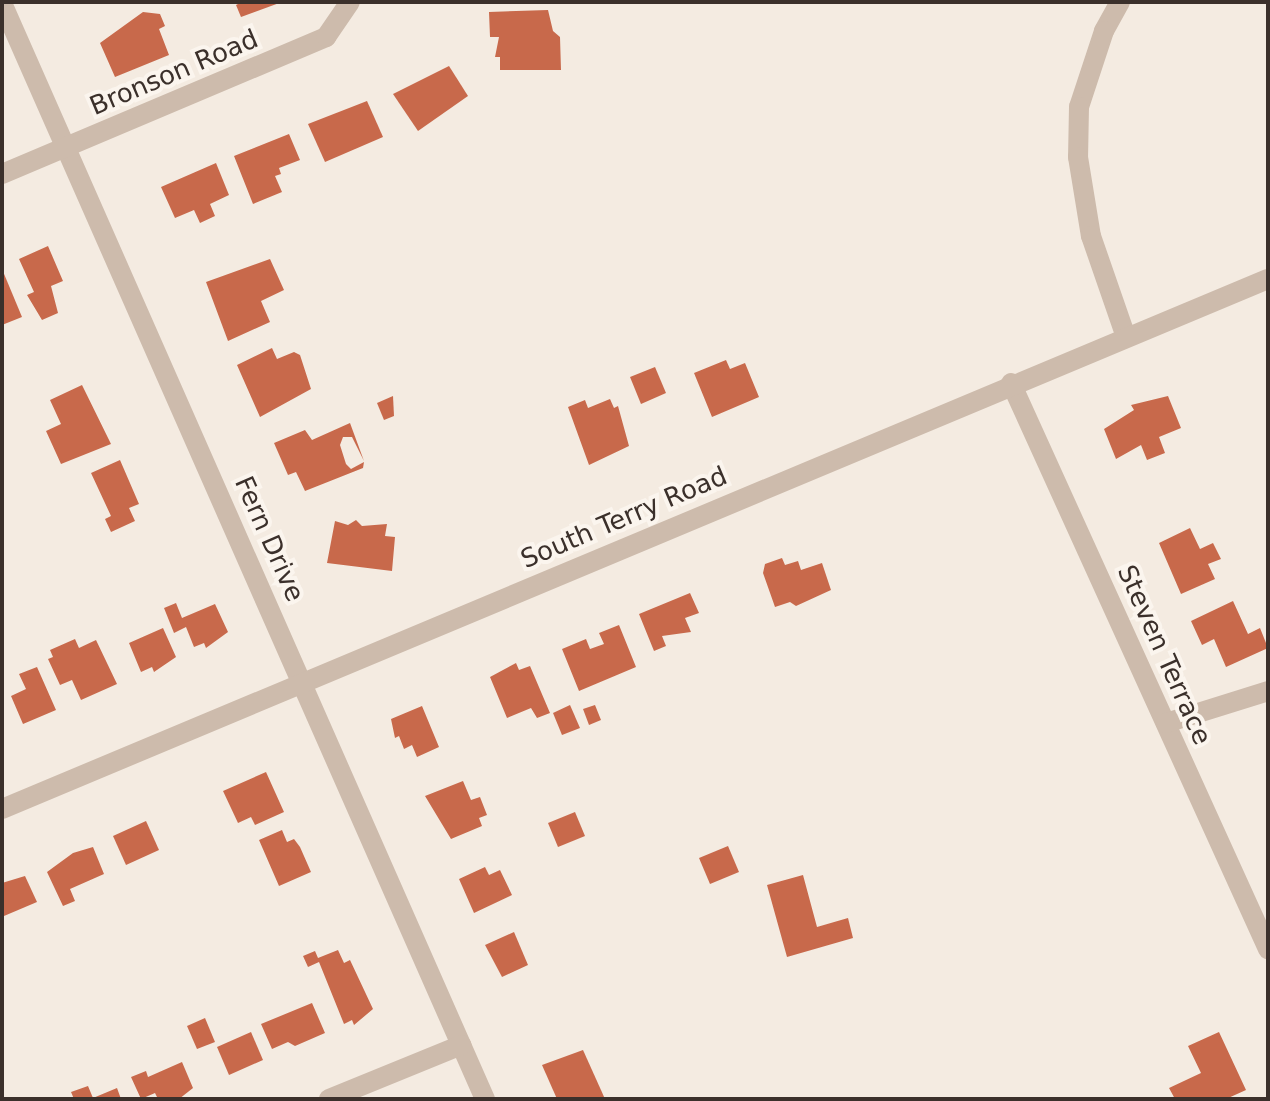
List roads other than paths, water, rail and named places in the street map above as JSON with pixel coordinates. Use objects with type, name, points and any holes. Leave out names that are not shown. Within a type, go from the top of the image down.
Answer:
[{"type":"street","name":"Bronson Road","points":[[2,174],[326,37],[350,2]]},
{"type":"street","points":[[1120,2],[1104,31],[1079,107],[1078,157],[1091,236],[1126,337]]},
{"type":"street","name":"Fern Drive","points":[[2,3],[304,680],[485,1099]]},
{"type":"street","name":"South Terry Road","points":[[2,809],[1011,383],[1268,279]]},
{"type":"street","name":"Steven Terrace","points":[[1011,383],[1268,949]]},
{"type":"street","points":[[1166,723],[1268,691]]},
{"type":"street","points":[[329,1099],[461,1045]]}]
